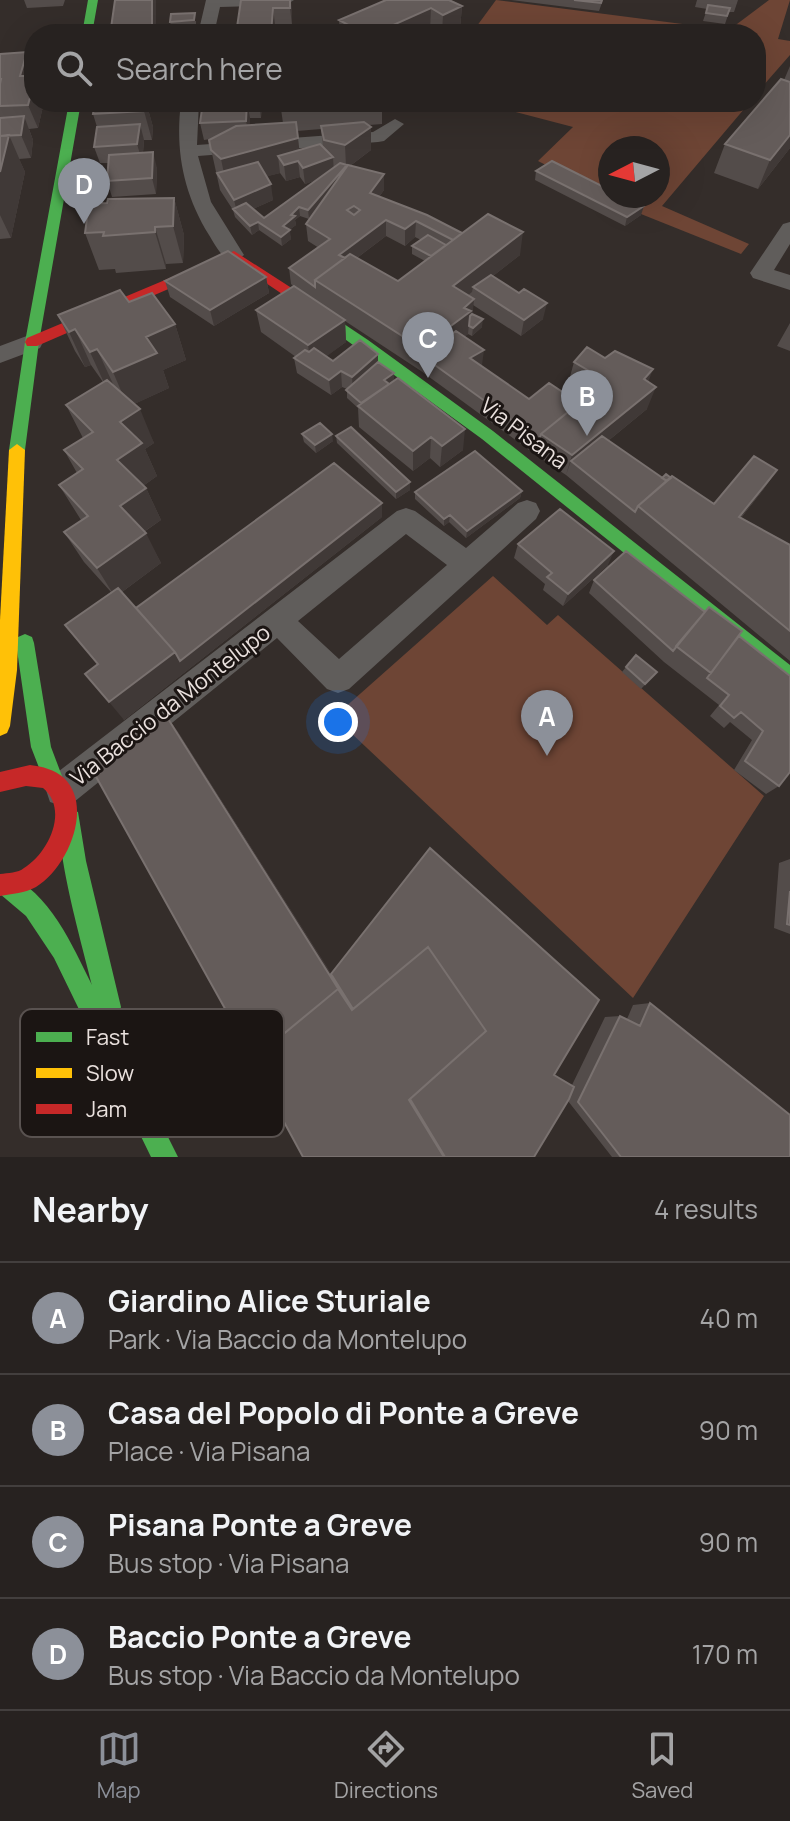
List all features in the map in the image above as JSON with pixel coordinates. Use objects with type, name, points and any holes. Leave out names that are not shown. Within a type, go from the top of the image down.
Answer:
[{"type":"main road","points":[[89,24],[93,0]]},
{"type":"main road","name":"Via Baccio da Montelupo","points":[[0,726],[6,681],[13,559],[12,394],[32,342],[73,112]]},
{"type":"main road","points":[[32,342],[234,255]]},
{"type":"main road","name":"Via Pisana","points":[[234,255],[354,336],[570,497],[790,677]]},
{"type":"main road","name":"Via Baccio da Montelupo","points":[[13,559],[41,747],[62,798],[111,1009]]},
{"type":"main road","name":"Via Baccio da Montelupo","points":[[0,782],[14,776],[32,775],[62,798],[65,838],[49,862],[24,880],[3,885]]},
{"type":"main road","name":"Via Baccio da Montelupo","points":[[3,885],[34,908],[62,950],[92,1009]]},
{"type":"main road","name":"Via Baccio da Montelupo","points":[[156,1137],[165,1157]]},
{"type":"street","points":[[208,24],[214,1],[286,0]]},
{"type":"street","points":[[0,62],[24,61]]},
{"type":"street","name":"Via Pisana","points":[[190,112],[188,151],[192,178],[206,215],[234,255]]},
{"type":"street","points":[[188,151],[378,137],[395,124]]},
{"type":"street","points":[[790,228],[761,273],[790,283]]},
{"type":"street","points":[[0,355],[32,342]]},
{"type":"street","name":"Via Baccio da Montelupo","points":[[278,620],[338,679],[527,511]]},
{"type":"street","name":"Via Baccio da Montelupo","points":[[62,798],[406,519],[466,564]]},
{"type":"shaded area","points":[[496,0],[682,24],[478,24]]},
{"type":"shaded area","points":[[769,0],[790,0],[778,39],[790,41],[790,55],[766,83],[766,24],[737,24]]},
{"type":"shaded area","points":[[515,112],[742,112],[670,197],[670,136],[598,136],[598,192],[538,161],[573,127]]},
{"type":"shaded area","points":[[629,208],[667,208],[749,244],[741,254]]},
{"type":"shaded area","points":[[493,576],[547,625],[558,615],[764,796],[633,998],[334,717]]},
{"type":"building","points":[[115,0],[152,0],[152,24],[112,24]]},
{"type":"building","points":[[241,0],[290,0],[290,8],[273,8],[272,24],[237,24]]},
{"type":"building","points":[[386,0],[449,0],[462,6],[443,15],[431,8],[395,24],[346,24],[339,20]]},
{"type":"building","points":[[574,0],[602,0],[601,3]]},
{"type":"building","points":[[708,5],[730,8],[727,16],[706,13]]},
{"type":"building","points":[[195,13],[194,20],[170,22],[171,14]]},
{"type":"building","points":[[24,52],[20,76],[24,76],[24,105],[0,106],[0,54]]},
{"type":"building","points":[[781,79],[790,82],[790,135],[770,160],[725,144],[753,112],[766,112],[766,96]]},
{"type":"building","points":[[202,112],[246,112],[246,121],[200,123]]},
{"type":"building","points":[[24,116],[21,135],[0,136],[0,118]]},
{"type":"building","points":[[296,122],[298,138],[221,159],[211,150],[209,140],[236,126]]},
{"type":"building","points":[[364,122],[371,127],[345,145],[324,140],[321,126]]},
{"type":"building","points":[[140,124],[137,144],[94,147],[97,127]]},
{"type":"building","points":[[9,135],[0,172],[0,136]]},
{"type":"building","points":[[320,144],[333,157],[303,168],[298,161],[284,165],[278,156]]},
{"type":"building","points":[[153,152],[152,178],[107,181],[109,155]]},
{"type":"building","points":[[552,161],[598,184],[598,202],[536,171]]},
{"type":"building","points":[[258,162],[271,184],[234,200],[217,173]]},
{"type":"building","points":[[340,163],[347,165],[308,210],[299,207],[291,215],[295,216],[283,226],[290,230],[281,237],[258,222],[250,226],[233,209],[246,203],[264,218]]},
{"type":"building","points":[[348,165],[384,174],[370,193],[427,215],[462,233],[453,240],[416,221],[405,229],[386,220],[339,255],[345,258],[315,280],[315,287],[289,268],[330,239],[306,224]],"holes":[[[354,206],[360,210],[354,215],[347,210]]]},
{"type":"building","points":[[174,198],[173,226],[155,227],[155,232],[103,236],[104,232],[85,233],[89,204],[107,203],[108,199]]},
{"type":"building","points":[[609,208],[641,208],[627,217]]},
{"type":"building","points":[[488,214],[523,232],[453,286],[474,299],[464,308],[471,311],[421,348],[315,280],[350,254],[398,281]]},
{"type":"building","points":[[428,235],[446,245],[431,256],[412,246]]},
{"type":"building","points":[[228,251],[266,277],[210,310],[165,281]]},
{"type":"building","points":[[491,275],[519,293],[524,289],[547,303],[524,320],[473,287]]},
{"type":"building","points":[[294,286],[345,320],[308,345],[256,310]]},
{"type":"building","points":[[120,290],[129,302],[152,293],[175,324],[146,337],[157,353],[113,372],[97,349],[90,352],[75,329],[69,332],[58,315]]},
{"type":"building","points":[[472,314],[483,319],[473,328],[469,326]]},
{"type":"building","points":[[456,331],[484,350],[470,358],[529,399],[549,383],[579,403],[541,434],[539,440],[421,355]]},
{"type":"building","points":[[360,340],[378,354],[352,377],[341,371],[329,380],[294,358],[314,348],[333,361]]},
{"type":"building","points":[[587,347],[605,358],[615,351],[653,369],[644,379],[656,387],[572,455],[541,434],[606,381],[574,362]]},
{"type":"building","points":[[378,362],[394,373],[384,380],[389,384],[361,403],[346,390]]},
{"type":"building","points":[[398,378],[465,429],[442,446],[431,437],[413,451],[358,406]]},
{"type":"building","points":[[107,380],[140,409],[120,422],[142,443],[117,460],[146,488],[120,506],[146,533],[97,568],[64,532],[88,516],[59,485],[83,469],[64,450],[93,432],[66,405]]},
{"type":"building","points":[[320,423],[332,434],[315,445],[302,434]]},
{"type":"building","points":[[351,427],[410,482],[396,492],[336,436]]},
{"type":"building","points":[[602,436],[667,481],[635,512],[571,461]]},
{"type":"building","points":[[475,451],[522,491],[467,531],[450,515],[444,519],[415,492]]},
{"type":"building","points":[[754,456],[777,470],[739,517],[790,545],[790,631],[638,506],[672,476],[714,504]]},
{"type":"building","points":[[334,463],[382,503],[180,661],[136,608]]},
{"type":"building","points":[[560,509],[614,551],[568,594],[547,577],[552,573],[518,544]]},
{"type":"building","points":[[626,551],[705,612],[673,651],[594,580]]},
{"type":"building","points":[[118,588],[175,652],[109,702],[85,674],[98,664],[65,625]]},
{"type":"building","points":[[709,607],[742,631],[711,673],[676,646]]},
{"type":"building","points":[[739,636],[790,676],[790,772],[779,786],[745,761],[763,731],[741,712],[734,718],[720,706],[729,695],[707,678]]},
{"type":"building","points":[[636,655],[657,672],[645,684],[626,667]]},
{"type":"building","points":[[165,714],[339,990],[284,1033],[284,1009],[225,1009],[89,764]]},
{"type":"building","points":[[430,848],[599,1000],[554,1075],[574,1087],[534,1157],[445,1157],[410,1099],[486,1031],[428,947],[353,1009],[331,974]]},
{"type":"building","points":[[790,891],[790,925],[787,924]]},
{"type":"building","points":[[428,947],[486,1031],[409,1100],[444,1157],[303,1157],[284,1122],[284,1034],[338,989],[352,1010]]},
{"type":"building","points":[[650,1003],[790,1115],[790,1157],[621,1157],[578,1102],[620,1016],[640,1026]]},
{"type":"traffic: fast","points":[[89,24],[93,0]]},
{"type":"traffic: fast","points":[[17,450],[32,342],[73,112]]},
{"type":"traffic: fast","points":[[299,299],[487,435],[790,677]]},
{"type":"traffic: fast","points":[[25,643],[41,747],[55,784]]},
{"type":"traffic: fast","points":[[70,820],[75,861],[109,1007]]},
{"type":"traffic: fast","points":[[6,885],[34,908],[62,950],[91,1009]]},
{"type":"traffic: fast","points":[[155,1137],[165,1157]]},
{"type":"traffic: slow","points":[[0,726],[7,670],[17,450]]},
{"type":"traffic: jam","points":[[32,342],[234,255],[299,299]]},
{"type":"traffic: jam","points":[[0,782],[26,775],[48,779],[60,788],[66,819],[62,836],[43,868],[27,880],[0,885]]},
{"type":"place","name":"Baccio Ponte a Greve","points":[[84,224]]},
{"type":"place","name":"Pisana Ponte a Greve","points":[[428,378]]},
{"type":"place","name":"Casa del Popolo di Ponte a Greve","points":[[587,436]]},
{"type":"place","name":"Giardino Alice Sturiale","points":[[547,756]]}]
